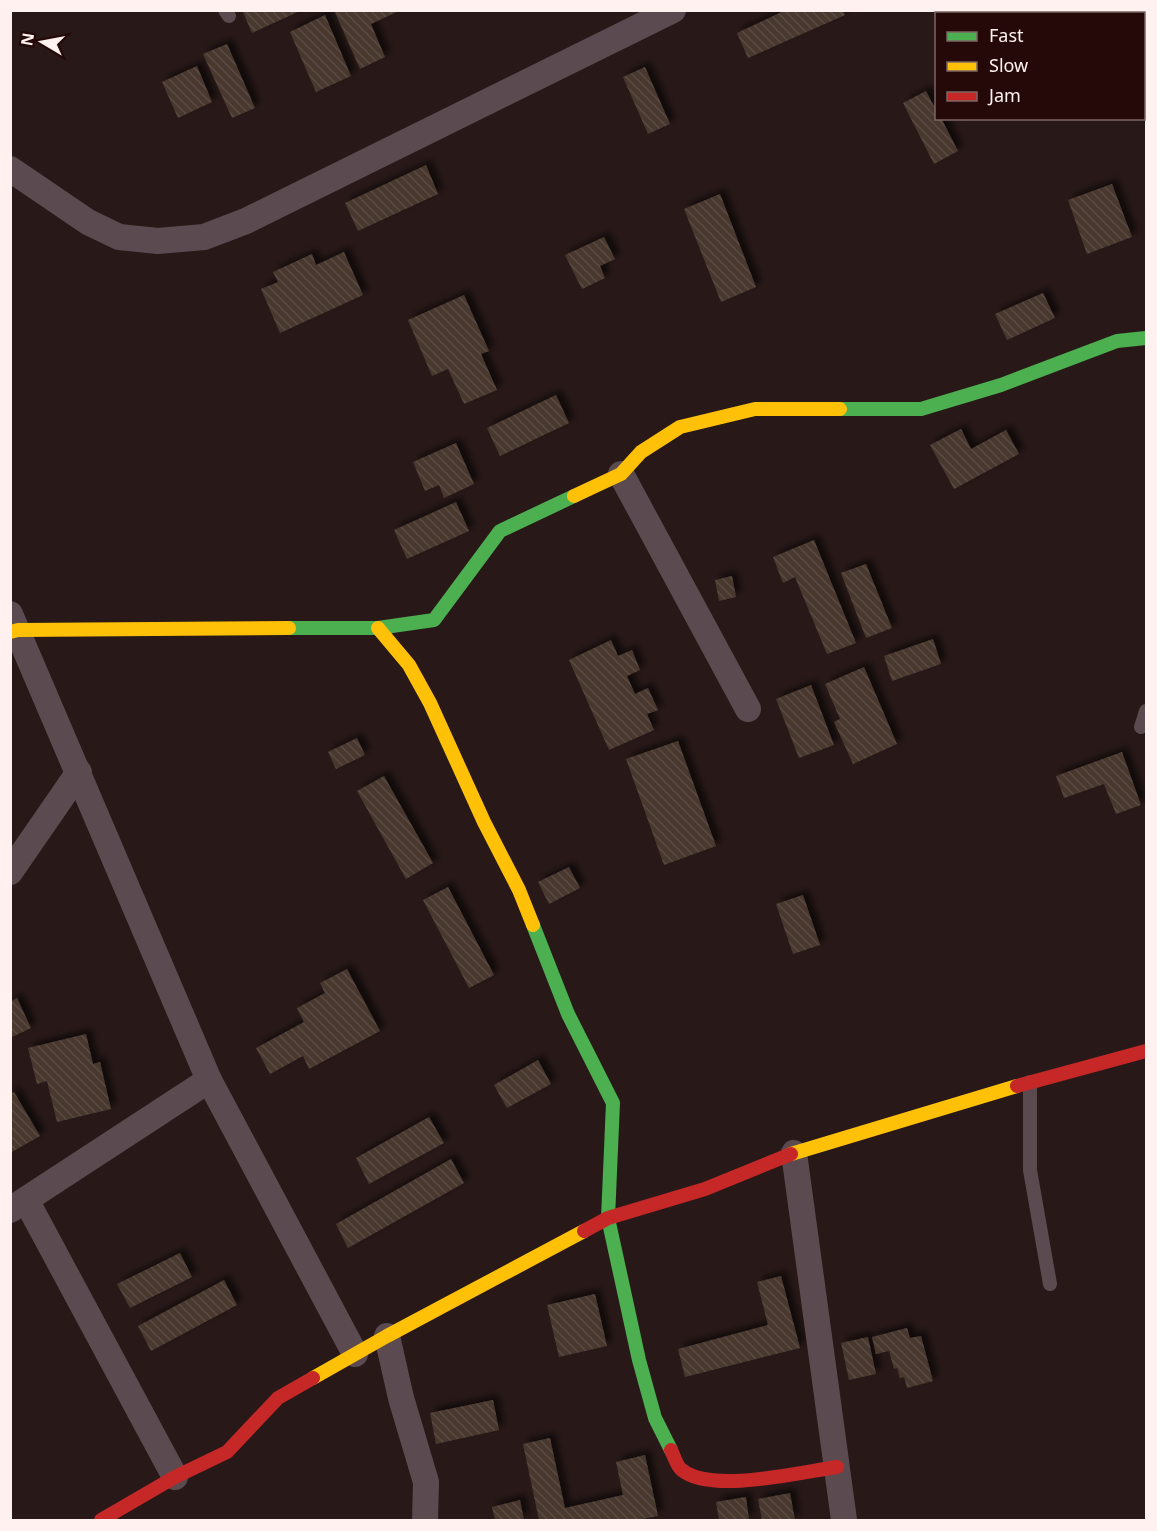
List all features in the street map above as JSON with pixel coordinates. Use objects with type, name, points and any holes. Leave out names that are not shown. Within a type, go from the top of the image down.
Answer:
[{"type":"street","points":[[10,170],[88,222],[119,237],[158,241],[204,237],[246,221],[673,10]]},
{"type":"street","points":[[355,1354],[209,1080],[79,772],[13,625],[378,628],[434,620],[500,531],[621,474],[641,452],[680,427],[755,408],[921,409],[1001,385],[1117,341],[1146,338]]},
{"type":"street","points":[[621,474],[748,709]]},
{"type":"street","points":[[378,628],[409,665],[430,703],[484,822],[519,890],[568,1014],[613,1103],[608,1218],[639,1360],[655,1418],[681,1470],[706,1481],[728,1481],[837,1467]]},
{"type":"street","points":[[10,872],[79,772]]},
{"type":"street","points":[[101,1521],[176,1477],[227,1452],[278,1398],[387,1336],[608,1218],[705,1189],[794,1153],[1030,1082],[1146,1051]]},
{"type":"street","points":[[176,1477],[18,1205],[209,1080]]},
{"type":"street","points":[[794,1153],[844,1521]]},
{"type":"street","points":[[387,1336],[401,1398],[426,1482],[425,1521]]},
{"type":"lane","points":[[1141,727],[1146,711]]},
{"type":"lane","points":[[1030,1082],[1030,1170],[1050,1284]]},
{"type":"building","points":[[242,10],[302,10],[252,33]]},
{"type":"building","points":[[334,10],[401,10],[371,24],[385,57],[360,69]]},
{"type":"building","points":[[786,10],[843,10],[845,15],[748,58],[737,33]]},
{"type":"building","points":[[1007,10],[1057,10],[1054,12],[1008,12]]},
{"type":"building","points":[[325,15],[351,76],[316,92],[290,32]]},
{"type":"building","points":[[227,44],[255,108],[232,118],[203,54]]},
{"type":"building","points":[[197,66],[212,102],[178,118],[162,82]]},
{"type":"building","points":[[645,67],[670,124],[648,134],[623,77]]},
{"type":"building","points":[[926,91],[935,108],[935,120],[942,120],[958,151],[934,164],[903,103]]},
{"type":"building","points":[[426,165],[438,194],[358,231],[345,203]]},
{"type":"building","points":[[1112,184],[1132,237],[1087,254],[1068,200]]},
{"type":"building","points":[[720,194],[756,287],[721,302],[684,209]]},
{"type":"building","points":[[604,237],[615,259],[600,266],[605,278],[582,289],[565,255]]},
{"type":"building","points":[[344,252],[363,295],[280,333],[261,289],[278,282],[273,272],[312,254],[316,265]]},
{"type":"building","points":[[1043,293],[1055,318],[1007,340],[995,314]]},
{"type":"building","points":[[464,295],[489,351],[481,354],[497,390],[464,404],[448,369],[432,376],[408,320]]},
{"type":"building","points":[[556,395],[569,423],[500,456],[487,428]]},
{"type":"building","points":[[961,429],[971,449],[1006,430],[1019,454],[954,489],[930,445]]},
{"type":"building","points":[[456,443],[474,484],[444,498],[439,485],[425,491],[413,462]]},
{"type":"building","points":[[456,502],[469,531],[407,559],[394,530]]},
{"type":"building","points":[[814,540],[856,643],[827,654],[795,577],[783,583],[773,557]]},
{"type":"building","points":[[866,564],[892,628],[866,638],[841,573]]},
{"type":"building","points":[[732,576],[736,597],[719,601],[715,580]]},
{"type":"building","points":[[933,639],[941,664],[892,681],[884,656]]},
{"type":"building","points":[[611,640],[618,656],[632,650],[640,670],[627,676],[635,694],[648,688],[658,710],[647,714],[654,730],[609,750],[569,660]]},
{"type":"building","points":[[864,667],[897,744],[853,764],[834,722],[840,719],[825,684]]},
{"type":"building","points":[[811,685],[834,745],[799,758],[776,699]]},
{"type":"building","points":[[357,738],[365,755],[336,769],[328,752]]},
{"type":"building","points":[[678,741],[716,846],[664,865],[626,759]]},
{"type":"building","points":[[1122,752],[1141,805],[1116,814],[1104,784],[1064,798],[1056,776]]},
{"type":"building","points":[[384,776],[433,863],[406,879],[357,791]]},
{"type":"building","points":[[569,867],[580,888],[549,904],[538,882]]},
{"type":"building","points":[[448,887],[494,975],[469,988],[423,900]]},
{"type":"building","points":[[803,895],[820,945],[793,954],[776,904]]},
{"type":"building","points":[[347,969],[380,1031],[309,1069],[303,1056],[270,1074],[256,1048],[304,1022],[297,1008],[325,993],[320,983]]},
{"type":"building","points":[[17,998],[31,1028],[10,1038],[10,1002]]},
{"type":"building","points":[[86,1034],[93,1064],[100,1062],[111,1109],[57,1122],[47,1081],[37,1084],[28,1048]]},
{"type":"building","points":[[538,1060],[551,1084],[507,1108],[494,1085]]},
{"type":"building","points":[[14,1092],[40,1136],[10,1153],[10,1094]]},
{"type":"building","points":[[429,1117],[444,1143],[369,1184],[356,1158]]},
{"type":"building","points":[[451,1159],[464,1183],[348,1248],[336,1224]]},
{"type":"building","points":[[180,1253],[192,1277],[130,1308],[117,1284]]},
{"type":"building","points":[[781,1276],[800,1348],[685,1377],[678,1349],[768,1325],[757,1282]]},
{"type":"building","points":[[224,1280],[237,1305],[151,1351],[138,1326]]},
{"type":"building","points":[[595,1294],[607,1346],[559,1357],[547,1305]]},
{"type":"building","points":[[907,1328],[910,1338],[921,1336],[933,1381],[907,1388],[904,1377],[900,1378],[897,1368],[894,1369],[889,1351],[876,1354],[872,1337]]},
{"type":"building","points":[[868,1337],[876,1374],[849,1380],[841,1343]]},
{"type":"building","points":[[493,1400],[499,1430],[436,1444],[430,1413]]},
{"type":"building","points":[[550,1438],[565,1508],[623,1495],[616,1462],[645,1455],[658,1516],[637,1520],[539,1520],[523,1444]]},
{"type":"building","points":[[790,1493],[795,1520],[762,1520],[758,1499]]},
{"type":"building","points":[[746,1497],[749,1520],[719,1520],[716,1502]]},
{"type":"building","points":[[520,1500],[524,1520],[495,1520],[492,1507]]},
{"type":"traffic: fast","points":[[840,409],[921,409],[1001,385],[1117,341],[1146,338]]},
{"type":"traffic: fast","points":[[289,628],[378,628],[434,620],[500,531],[574,496]]},
{"type":"traffic: fast","points":[[533,925],[568,1014],[613,1103],[608,1218],[639,1360],[655,1418],[671,1450]]},
{"type":"traffic: slow","points":[[574,496],[621,474],[641,452],[680,427],[755,409],[840,409]]},
{"type":"traffic: slow","points":[[10,632],[18,630],[289,628]]},
{"type":"traffic: slow","points":[[378,628],[409,665],[430,703],[484,822],[519,890],[533,925]]},
{"type":"traffic: slow","points":[[791,1154],[1017,1086]]},
{"type":"traffic: slow","points":[[313,1378],[584,1231]]},
{"type":"traffic: jam","points":[[1017,1086],[1146,1051]]},
{"type":"traffic: jam","points":[[584,1231],[608,1218],[705,1189],[791,1154]]},
{"type":"traffic: jam","points":[[101,1520],[175,1477],[227,1452],[278,1398],[313,1378]]},
{"type":"traffic: jam","points":[[671,1450],[680,1469],[696,1477],[713,1480],[757,1479],[837,1467]]}]
